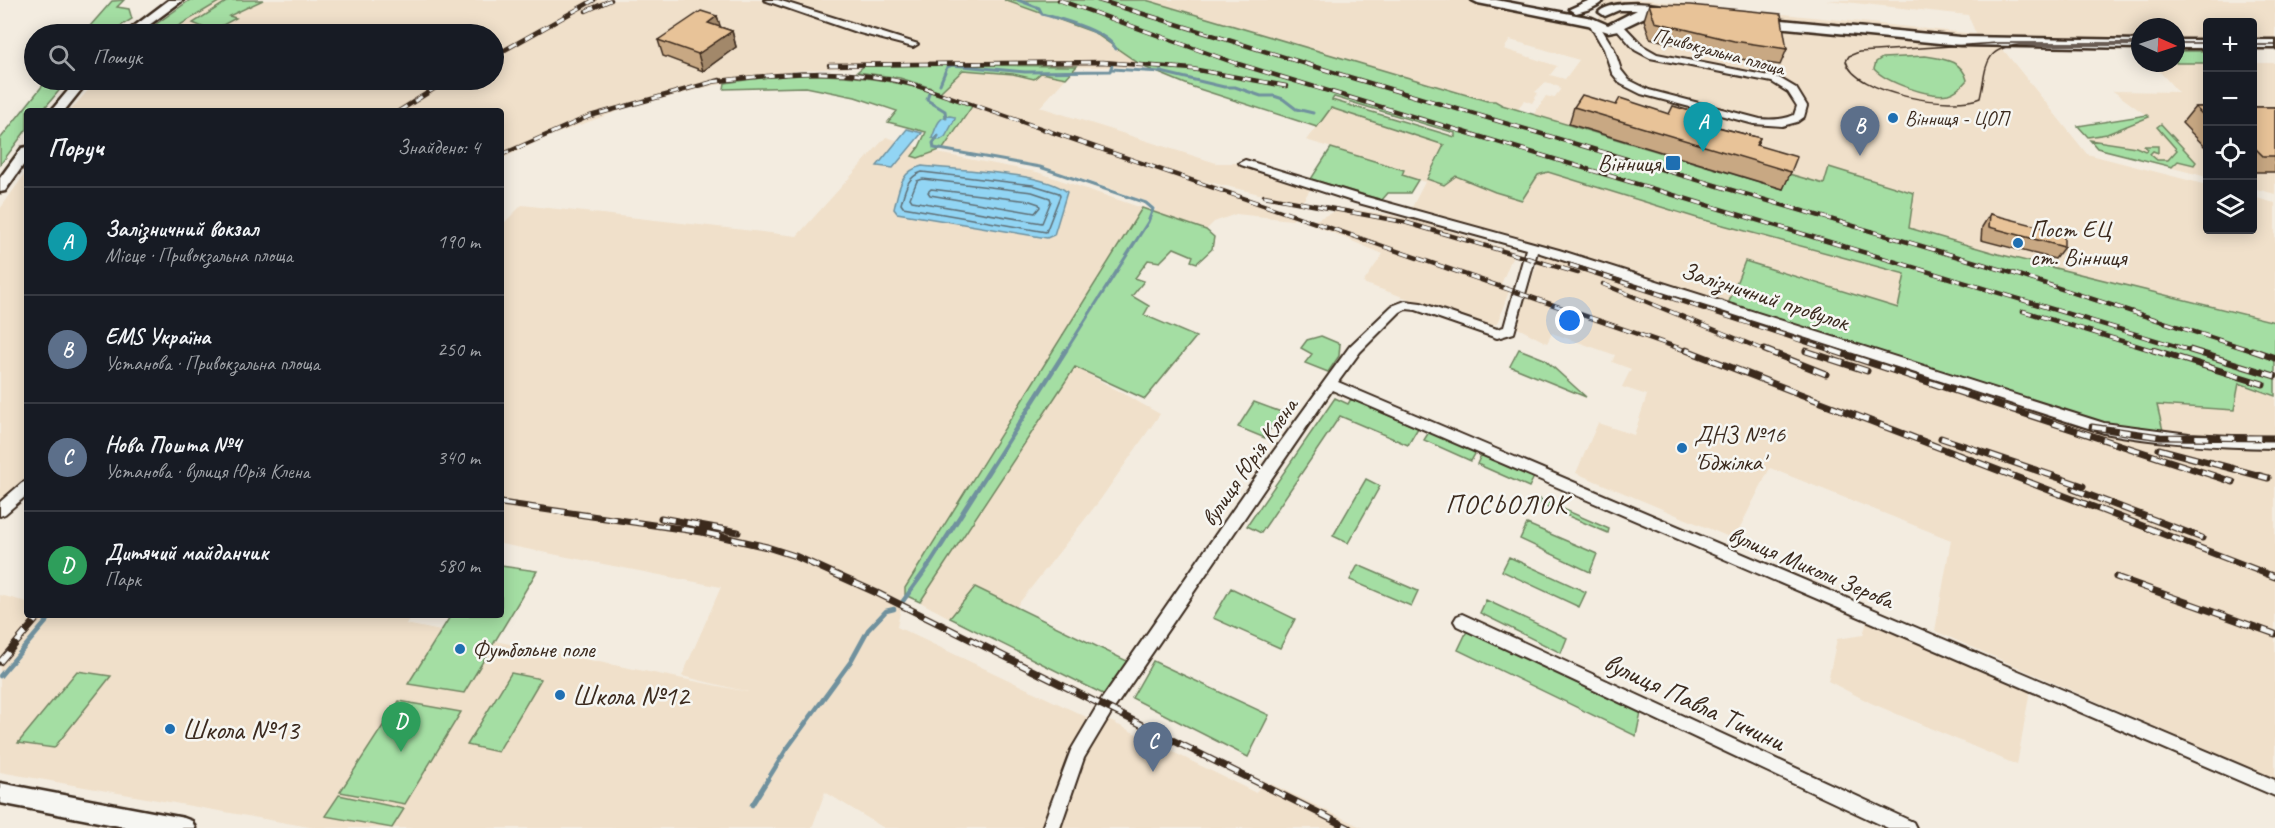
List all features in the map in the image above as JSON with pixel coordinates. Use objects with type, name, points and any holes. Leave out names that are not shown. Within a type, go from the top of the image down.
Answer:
[{"type":"main road","points":[[144,24],[177,0]]},
{"type":"main road","points":[[1478,0],[1598,12],[1616,3],[1683,14]]},
{"type":"main road","points":[[1500,0],[1598,12]]},
{"type":"main road","points":[[1616,3],[1624,12],[1622,24]]},
{"type":"main road","points":[[1598,12],[1608,29],[1622,24],[1634,15],[1650,10]]},
{"type":"main road","points":[[1748,21],[1969,41],[2131,44]]},
{"type":"main road","points":[[2185,44],[2203,44]]},
{"type":"main road","points":[[2257,44],[2275,44]]},
{"type":"main road","points":[[60,108],[75,90]]},
{"type":"main road","points":[[0,189],[24,155]]},
{"type":"main road","points":[[0,793],[184,828]]},
{"type":"street","points":[[769,0],[860,30],[913,44]]},
{"type":"street","name":"Привокзальна площа","points":[[1598,12],[1616,71],[1624,82],[1645,92],[1754,121],[1788,123],[1799,117],[1802,106],[1792,90],[1775,80],[1654,56],[1639,48],[1622,24]]},
{"type":"street","name":"Залізничний провулок","points":[[1245,163],[1359,199],[1532,247],[2104,428],[2145,437],[2184,441],[2275,443]]},
{"type":"street","name":"вулиця Юрія Клена","points":[[1051,828],[1077,755],[1105,708],[1276,459],[1355,349],[1396,309],[1405,305],[1417,306],[1497,334],[1510,330],[1532,247]]},
{"type":"street","name":"вулиця Миколи Зерова","points":[[1330,384],[2275,788]]},
{"type":"street","points":[[0,510],[24,490]]},
{"type":"street","name":"вулиця Павла Тичини","points":[[1462,621],[1907,828]]},
{"type":"shaded area","points":[[190,0],[1004,0],[1093,32],[1144,67],[864,66],[794,71],[791,75],[711,86],[629,107],[547,137],[504,158],[504,108],[73,108],[88,90],[504,90],[504,24],[156,24]]},
{"type":"shaded area","points":[[1146,0],[1485,0],[1599,20],[1602,0],[1649,0],[1976,34],[1968,15],[1826,0],[2275,0],[2275,45],[2257,45],[2257,18],[2203,18],[2203,44],[2185,44],[2185,18],[2131,18],[2131,44],[1997,42],[2087,154],[2203,184],[2203,234],[2257,234],[2257,198],[2275,203],[2275,322],[1998,254],[1531,118],[1546,96],[1554,98],[1560,90],[1559,87],[1546,82],[1535,92],[1538,93],[1532,103],[1524,100],[1518,110],[1495,101],[1487,101]],"holes":[[[1510,40],[1579,60],[1565,79],[1550,75],[1557,66],[1504,49]]]},
{"type":"shaded area","points":[[2185,63],[2203,63],[2203,176],[2097,148],[2078,126],[2146,115],[2113,91],[2178,92],[2160,72],[2185,72]]},
{"type":"shaded area","points":[[2257,63],[2275,63],[2275,194],[2257,189]]},
{"type":"shaded area","points":[[963,70],[1013,74],[1034,79],[1042,71],[1066,78],[1040,107],[1216,163],[1245,163],[1313,185],[1301,204],[1201,180],[1296,217],[1292,220],[1236,214],[1214,222],[1206,230],[1154,212],[1156,209],[1148,202],[1076,177],[1042,167],[943,149],[974,104],[940,93]]},
{"type":"shaded area","points":[[1331,108],[1444,145],[1426,179],[1444,185],[1456,176],[1522,201],[1538,174],[1548,172],[1697,218],[1905,273],[1898,309],[1745,261],[2165,438],[2156,405],[2239,383],[2275,396],[2275,779],[1935,631],[1951,540],[1770,468],[1734,539],[1576,473],[1598,423],[1634,435],[1647,395],[1622,387],[1631,369],[1612,362],[1615,355],[1552,333],[1547,343],[1518,328],[1517,324],[1543,246],[1534,243],[1532,247],[1409,213],[1425,182],[1401,175],[1403,170],[1306,140]]},
{"type":"shaded area","points":[[886,137],[942,154],[1037,172],[1142,208],[905,588],[897,627],[1097,722],[1100,716],[1256,793],[1263,780],[1363,828],[884,828],[825,792],[812,828],[315,828],[0,772],[0,595],[24,601],[24,618],[409,618],[406,624],[441,631],[449,618],[504,618],[504,566],[537,571],[495,641],[748,692],[682,676],[721,587],[504,545],[504,223],[522,205],[797,236]]},
{"type":"shaded area","points":[[24,175],[24,490],[0,511],[0,209]]},
{"type":"shaded area","points":[[1342,208],[1422,222],[1510,250],[1513,255],[1500,287],[1509,291],[1497,324],[1486,326],[1363,283],[1383,254],[1309,223]]},
{"type":"shaded area","points":[[1075,367],[1160,414],[1100,500],[1016,607],[975,587],[950,618],[920,602]]},
{"type":"shaded area","points":[[1867,621],[2030,690],[2017,765],[1871,703],[1828,681],[1837,639],[1863,635]]},
{"type":"green space","points":[[124,0],[117,7],[129,9],[132,19],[124,24],[92,24],[112,1]]},
{"type":"green space","points":[[190,0],[222,0],[182,24],[156,24]]},
{"type":"green space","points":[[229,0],[263,0],[229,16],[236,18],[225,24],[193,23]]},
{"type":"green space","points":[[1004,0],[1146,0],[1487,101],[1495,101],[1783,189],[1789,174],[1824,184],[1829,167],[1914,193],[1909,228],[1998,254],[2275,322],[2275,396],[2239,383],[2234,410],[2157,405],[2165,439],[2141,436],[1727,307],[1745,261],[1898,308],[1905,274],[1697,218],[1548,172],[1538,175],[1522,200],[1456,176],[1444,185],[1427,179],[1444,145],[1331,108],[1317,127],[1193,87],[1144,67],[1093,32]],"holes":[[[1334,97],[1455,133],[1455,137],[1332,100]]]},
{"type":"green space","points":[[2185,51],[2203,51],[2203,63],[2185,63]]},
{"type":"green space","points":[[1925,56],[1956,64],[1961,68],[1967,80],[1959,89],[1951,93],[1930,94],[1898,84],[1874,69],[1876,62],[1882,58]]},
{"type":"green space","points":[[864,66],[1077,66],[1066,78],[1041,73],[1034,79],[1013,74],[963,70],[939,93],[973,105],[943,149],[918,158],[912,156],[926,132],[888,122],[897,111],[855,97],[806,87],[724,89],[725,83],[751,79],[827,75],[904,84],[929,91],[932,88],[900,78],[857,72]]},
{"type":"green space","points":[[39,90],[60,90],[45,108],[25,108]]},
{"type":"green space","points":[[24,109],[24,133],[0,165],[0,139]]},
{"type":"green space","points":[[2147,115],[2149,117],[2107,134],[2088,137],[2078,126]]},
{"type":"green space","points":[[2161,124],[2196,162],[2194,165],[2178,161],[2172,167],[2097,148],[2090,140],[2136,147],[2145,151],[2148,149],[2144,146],[2158,146],[2158,153],[2153,151],[2150,154],[2157,160],[2168,160],[2177,150],[2157,127]]},
{"type":"green space","points":[[1331,148],[1404,170],[1402,175],[1418,180],[1410,193],[1388,193],[1382,200],[1311,179]]},
{"type":"green space","points":[[1142,208],[1206,230],[1214,237],[1212,249],[1197,263],[1191,261],[1193,256],[1174,248],[1160,262],[1148,260],[1135,278],[1144,281],[1132,296],[1149,306],[1144,315],[1196,337],[1145,399],[1075,367],[920,602],[905,595],[905,588]]},
{"type":"green space","points":[[1321,336],[1340,344],[1339,356],[1328,372],[1305,363],[1312,354],[1301,348],[1307,340]]},
{"type":"green space","points":[[1519,349],[1544,359],[1586,397],[1510,366]]},
{"type":"green space","points":[[1335,398],[1348,404],[1351,399],[1418,428],[1408,445],[1340,416],[1261,533],[1247,526]]},
{"type":"green space","points":[[1254,402],[1281,412],[1265,438],[1238,427]]},
{"type":"green space","points":[[1429,432],[1476,452],[1471,461],[1424,440]]},
{"type":"green space","points":[[1481,455],[1534,477],[1529,487],[1477,464]]},
{"type":"green space","points":[[1366,479],[1380,486],[1348,543],[1333,536]]},
{"type":"green space","points":[[1540,499],[1609,529],[1608,533],[1538,503]]},
{"type":"green space","points":[[1527,524],[1597,554],[1590,572],[1520,539]]},
{"type":"green space","points":[[1509,557],[1586,592],[1579,607],[1502,571]]},
{"type":"green space","points":[[1358,565],[1418,591],[1411,606],[1350,580]]},
{"type":"green space","name":"Футбольне поле","points":[[504,566],[537,571],[464,693],[408,684],[449,618],[504,618]]},
{"type":"green space","points":[[975,587],[1129,662],[1107,696],[950,618]]},
{"type":"green space","points":[[1231,588],[1295,619],[1280,648],[1213,618]]},
{"type":"green space","points":[[1486,600],[1567,638],[1561,653],[1480,613]]},
{"type":"green space","points":[[1467,631],[1641,712],[1636,736],[1458,650]]},
{"type":"green space","points":[[1153,661],[1269,715],[1248,757],[1132,698]]},
{"type":"green space","points":[[77,671],[111,676],[54,748],[18,743]]},
{"type":"green space","points":[[511,673],[541,679],[498,752],[467,745]]},
{"type":"green space","points":[[399,701],[461,712],[405,804],[340,792]]},
{"type":"green space","points":[[339,795],[404,809],[392,828],[325,816]]},
{"type":"water","points":[[950,116],[955,119],[945,137],[940,140],[932,138],[940,120]]},
{"type":"water","points":[[907,129],[922,133],[893,168],[877,166]]},
{"type":"water","points":[[922,166],[1020,176],[1056,185],[1067,192],[1054,235],[1047,238],[897,213],[894,209],[902,182],[909,172]]},
{"type":"building","points":[[1649,4],[1690,5],[1781,14],[1787,49],[1734,41],[1655,22]]},
{"type":"building","points":[[701,11],[717,16],[708,23],[732,31],[698,54],[658,40]]},
{"type":"building","points":[[1582,95],[1616,105],[1620,98],[1669,114],[1673,106],[1710,117],[1706,124],[1760,138],[1756,145],[1797,157],[1791,172],[1574,107]]},
{"type":"building","points":[[2195,107],[2203,107],[2203,115]]},
{"type":"building","points":[[2257,107],[2275,107],[2275,156],[2263,156],[2257,150]]},
{"type":"building","points":[[1990,214],[2064,233],[2064,247],[1989,227]]},
{"type":"waterway","points":[[1018,0],[1039,8],[1042,14],[1093,31],[1111,42],[1116,49]]},
{"type":"waterway","points":[[940,84],[947,67],[952,65],[1025,72],[1110,71],[1112,65]]},
{"type":"waterway","points":[[1112,69],[1161,72],[1224,87],[1235,87],[1261,96],[1274,96],[1283,99],[1296,109],[1313,113]]},
{"type":"waterway","points":[[929,93],[927,100],[945,111],[946,118]]},
{"type":"waterway","points":[[938,136],[933,143],[934,148],[1040,167],[1146,203],[1153,209],[1148,222],[1065,352]]},
{"type":"waterway","points":[[903,601],[929,565],[1066,350]]},
{"type":"waterway","points":[[752,805],[786,750],[851,661],[868,630],[886,611],[894,609]]},
{"type":"waterway","points":[[0,676],[49,618]]},
{"type":"tram line","points":[[2131,43],[1998,43],[1859,52],[1849,56],[1846,61],[1853,73],[1885,90],[1928,100],[1967,101],[1980,98],[1988,61],[1998,50],[2019,45],[2131,45]]},
{"type":"tram line","points":[[2185,43],[2203,43]]},
{"type":"tram line","points":[[2257,45],[2275,45]]},
{"type":"railway","points":[[504,50],[594,0]]},
{"type":"railway","points":[[586,11],[611,0]]},
{"type":"railway","points":[[1059,0],[1235,63],[2195,352]]},
{"type":"railway","points":[[1098,0],[1349,77],[2006,271],[2256,352]]},
{"type":"railway","points":[[829,65],[1103,62],[1192,69],[1286,86]]},
{"type":"railway","points":[[714,82],[815,73],[866,76],[918,86],[1690,352]]},
{"type":"railway","points":[[714,82],[720,80]]},
{"type":"railway","points":[[504,154],[590,116],[714,82]]},
{"type":"railway","points":[[404,108],[432,90]]},
{"type":"railway","points":[[1264,196],[1404,222],[1578,273]]},
{"type":"railway","points":[[1570,265],[1836,352]]},
{"type":"railway","points":[[1603,284],[1769,352]]},
{"type":"railway","points":[[2023,311],[2158,352]]},
{"type":"railway","points":[[1686,350],[2275,577]]},
{"type":"railway","points":[[1765,350],[1826,374]]},
{"type":"railway","points":[[1831,350],[2233,482]]},
{"type":"railway","points":[[2153,350],[2263,384]]},
{"type":"railway","points":[[2190,350],[2275,376]]},
{"type":"railway","points":[[2252,350],[2275,358]]},
{"type":"railway","points":[[1809,352],[1806,351],[1867,371]]},
{"type":"railway","points":[[2092,427],[2160,437],[2275,438]]},
{"type":"railway","points":[[1941,438],[2083,486]]},
{"type":"railway","points":[[2159,449],[2268,478]]},
{"type":"railway","points":[[2073,489],[2202,538]]},
{"type":"railway","points":[[504,503],[702,532],[795,556],[877,593],[1349,828]]},
{"type":"railway","points":[[661,518],[738,532]]},
{"type":"railway","points":[[2116,577],[2275,634]]},
{"type":"railway","points":[[0,662],[37,618]]},
{"type":"place","name":"Вінниця - ЦОП","points":[[1893,118]]},
{"type":"place","name":"Залізничний вокзал","points":[[1703,152]]},
{"type":"place","name":"EMS Україна","points":[[1860,156]]},
{"type":"place","name":"Вінниця","points":[[1673,163]]},
{"type":"place","name":"Пост ЕЦ ст. Вінниця","points":[[2018,243]]},
{"type":"place","name":"ДНЗ №16 'Бджілка'","points":[[1682,448]]},
{"type":"place","name":"Футбольне поле","points":[[460,649]]},
{"type":"place","name":"Школа №12","points":[[560,695]]},
{"type":"place","name":"Школа №13","points":[[170,729]]},
{"type":"place","name":"Дитячий майданчик","points":[[401,752]]},
{"type":"place","name":"Нова Пошта №4","points":[[1153,772]]},
{"type":"district","name":"ПОСЬОЛОК","points":[[1507,504]]}]
